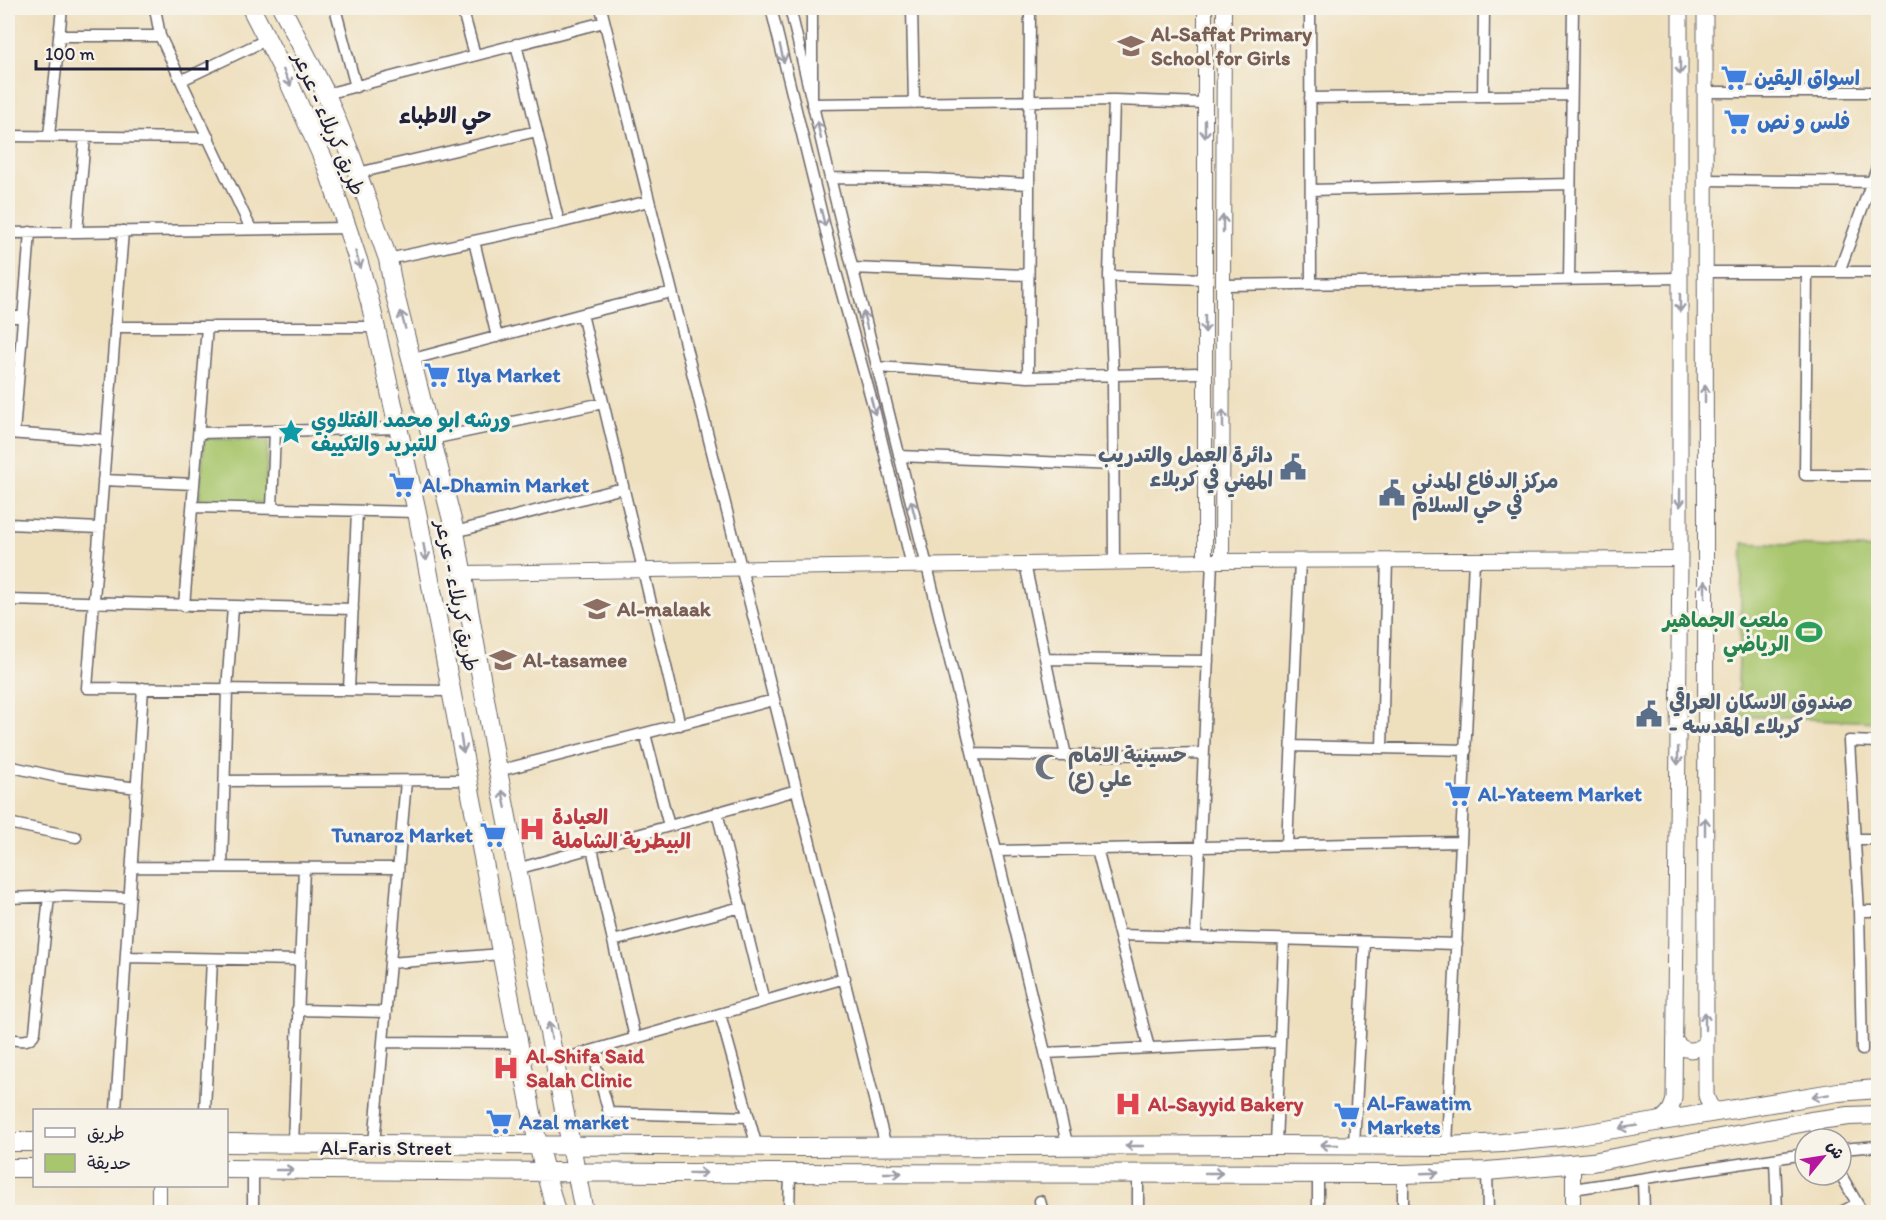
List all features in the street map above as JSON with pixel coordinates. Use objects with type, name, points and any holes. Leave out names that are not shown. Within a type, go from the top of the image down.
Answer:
[{"type":"main road","name":"طريق كربلاء - عرعر","points":[[251,8],[268,39],[326,165],[358,260],[375,327],[417,512],[538,1145],[555,1212]]},
{"type":"main road","name":"طريق كربلاء - عرعر","points":[[282,8],[330,102],[388,259],[393,287],[455,532],[498,771],[584,1212]]},
{"type":"main road","points":[[1654,1123],[1667,1115],[1672,1108],[1674,1098],[1680,559],[1680,8]]},
{"type":"main road","points":[[1705,8],[1706,1095],[1711,1107],[1723,1111]]},
{"type":"main road","points":[[306,120],[317,122],[327,119],[330,102]]},
{"type":"main road","points":[[326,165],[336,154],[351,155]]},
{"type":"main road","points":[[1680,437],[1692,444],[1705,439]]},
{"type":"main road","points":[[1680,475],[1689,469],[1705,474]]},
{"type":"main road","points":[[1675,1041],[1678,1046],[1689,1050],[1706,1043]]},
{"type":"main road","name":"Al-Faris Street","points":[[228,1143],[666,1147],[1448,1146],[1559,1137],[1838,1092],[1878,1089]]},
{"type":"main road","points":[[563,1107],[574,1126],[583,1135],[610,1146]]},
{"type":"main road","name":"Al-Faris Street","points":[[228,1169],[664,1173],[1404,1174],[1487,1171],[1573,1164],[1811,1121],[1878,1115]]},
{"type":"main road","points":[[488,1171],[499,1166],[502,1159],[499,1145],[525,1135],[531,1128],[533,1118]]},
{"type":"main road","points":[[8,1142],[33,1142]]},
{"type":"main road","points":[[664,1173],[655,1167],[653,1161],[656,1151],[666,1147]]},
{"type":"main road","points":[[8,1168],[33,1168]]},
{"type":"street","points":[[49,136],[62,8]]},
{"type":"street","points":[[155,8],[160,36],[251,229]]},
{"type":"street","points":[[335,8],[356,87]]},
{"type":"street","points":[[462,8],[475,55]]},
{"type":"street","points":[[601,8],[886,1147]]},
{"type":"street","points":[[771,8],[912,566]]},
{"type":"street","points":[[790,8],[1068,1147]]},
{"type":"street","points":[[812,8],[812,104]]},
{"type":"street","points":[[912,8],[914,103]]},
{"type":"street","points":[[1028,377],[1030,8]]},
{"type":"street","points":[[1206,8],[1205,538],[1213,561]]},
{"type":"street","points":[[1196,937],[1213,561],[1222,540],[1224,8]]},
{"type":"street","points":[[1310,8],[1311,284]]},
{"type":"street","points":[[1483,96],[1484,8]]},
{"type":"street","points":[[1569,279],[1573,8]]},
{"type":"street","points":[[330,102],[356,87],[604,22]]},
{"type":"street","points":[[59,36],[160,36]]},
{"type":"street","points":[[182,80],[268,39]]},
{"type":"street","points":[[516,44],[559,223]]},
{"type":"street","points":[[1705,92],[1878,92]]},
{"type":"street","points":[[1310,98],[1571,95]]},
{"type":"street","points":[[812,104],[1114,100],[1205,103]]},
{"type":"street","points":[[1114,100],[1109,276],[1113,376],[1114,563]]},
{"type":"street","points":[[358,173],[537,131]]},
{"type":"street","points":[[8,136],[209,138]]},
{"type":"street","points":[[77,232],[85,137]]},
{"type":"street","points":[[1839,272],[1875,182],[1878,165]]},
{"type":"street","points":[[830,178],[928,178],[1029,184]]},
{"type":"street","points":[[1206,178],[1209,183],[1216,185],[1224,180]]},
{"type":"street","points":[[1705,180],[1875,182]]},
{"type":"street","points":[[1311,190],[1570,184]]},
{"type":"street","points":[[1205,195],[1210,190],[1217,190],[1223,197]]},
{"type":"street","points":[[388,259],[559,223],[649,201]]},
{"type":"street","points":[[8,232],[348,228]]},
{"type":"street","points":[[123,231],[87,688],[452,691]]},
{"type":"street","points":[[30,232],[24,317],[11,433],[106,440]]},
{"type":"street","points":[[474,241],[497,337]]},
{"type":"street","points":[[852,268],[1028,275]]},
{"type":"street","points":[[1706,272],[1878,272]]},
{"type":"street","points":[[1807,272],[1805,475],[1878,475]]},
{"type":"street","points":[[1109,276],[1205,279]]},
{"type":"street","points":[[1223,285],[1680,278]]},
{"type":"street","points":[[413,359],[672,292]]},
{"type":"street","points":[[582,314],[680,725]]},
{"type":"street","points":[[8,317],[24,317]]},
{"type":"street","points":[[115,327],[375,327]]},
{"type":"street","points":[[184,606],[207,327]]},
{"type":"street","points":[[877,368],[1028,377],[1199,373]]},
{"type":"street","points":[[432,439],[603,404]]},
{"type":"street","points":[[199,432],[399,428]]},
{"type":"street","points":[[272,509],[275,431]]},
{"type":"street","points":[[899,456],[1114,465]]},
{"type":"street","points":[[104,480],[194,484]]},
{"type":"street","points":[[455,532],[623,488]]},
{"type":"street","points":[[193,507],[417,512]]},
{"type":"street","points":[[349,689],[357,512]]},
{"type":"street","points":[[8,524],[100,528]]},
{"type":"street","points":[[1205,538],[1212,545],[1222,540]]},
{"type":"street","points":[[463,573],[1213,561],[1680,559]]},
{"type":"street","points":[[1382,748],[1387,560]]},
{"type":"street","points":[[1448,1146],[1474,560]]},
{"type":"street","points":[[1287,846],[1300,561]]},
{"type":"street","points":[[1025,564],[1066,756]]},
{"type":"street","points":[[8,600],[352,609]]},
{"type":"street","points":[[222,867],[227,690],[232,607]]},
{"type":"street","points":[[1046,659],[1208,661]]},
{"type":"street","points":[[116,1109],[143,688]]},
{"type":"street","points":[[498,771],[774,700]]},
{"type":"street","points":[[645,734],[669,826]]},
{"type":"street","points":[[1862,1050],[1859,911],[1849,741],[1878,742]]},
{"type":"street","points":[[1292,746],[1466,750]]},
{"type":"street","points":[[973,754],[1066,756],[1204,753]]},
{"type":"street","points":[[8,766],[79,781],[137,788]]},
{"type":"street","points":[[225,781],[468,780]]},
{"type":"street","points":[[374,1144],[406,781]]},
{"type":"street","points":[[517,869],[797,790]]},
{"type":"street","points":[[717,812],[764,1001]]},
{"type":"street","points":[[8,823],[76,837]]},
{"type":"street","points":[[1855,840],[1878,839]]},
{"type":"street","points":[[996,851],[1461,842]]},
{"type":"street","points":[[592,848],[635,1038]]},
{"type":"street","points":[[1097,849],[1149,1048]]},
{"type":"street","points":[[132,867],[398,868]]},
{"type":"street","points":[[293,1144],[304,868]]},
{"type":"street","points":[[8,898],[50,896],[130,898]]},
{"type":"street","points":[[8,1039],[28,1041],[34,1036],[50,896]]},
{"type":"street","points":[[613,941],[741,907]]},
{"type":"street","points":[[1859,911],[1878,911]]},
{"type":"street","points":[[1120,935],[1457,944]]},
{"type":"street","points":[[1276,1145],[1284,940]]},
{"type":"street","points":[[1354,1145],[1365,942]]},
{"type":"street","points":[[390,963],[501,954]]},
{"type":"street","points":[[126,957],[299,960]]},
{"type":"street","points":[[205,1109],[213,959]]},
{"type":"street","points":[[556,1061],[845,978]]},
{"type":"street","points":[[297,1010],[386,1012]]},
{"type":"street","points":[[720,1014],[758,1147]]},
{"type":"street","points":[[383,1042],[518,1043]]},
{"type":"street","points":[[1045,1053],[1280,1042]]},
{"type":"street","points":[[597,1069],[609,1113],[749,1117]]},
{"type":"street","points":[[1811,1121],[1814,1127]]},
{"type":"street","points":[[1853,1148],[1878,1146]]},
{"type":"street","points":[[1573,1189],[1793,1156]]},
{"type":"street","points":[[1775,1159],[1777,1212]]},
{"type":"street","points":[[1573,1164],[1573,1212]]},
{"type":"street","points":[[253,1170],[253,1212]]},
{"type":"street","points":[[1487,1171],[1488,1212]]},
{"type":"street","points":[[789,1212],[790,1173]]},
{"type":"street","points":[[1138,1173],[1138,1212]]},
{"type":"street","points":[[1318,1174],[1318,1212]]},
{"type":"street","points":[[1403,1212],[1404,1174]]},
{"type":"street","points":[[1643,1179],[1644,1212]]},
{"type":"street","points":[[159,1187],[159,1212]]},
{"type":"street","points":[[1841,1212],[1860,1208],[1848,1187]]},
{"type":"street","points":[[1040,1201],[1043,1212]]},
{"type":"green space","points":[[204,438],[268,441],[265,503],[199,502]]},
{"type":"green space","name":"ملعب الجماهير الرياضي","points":[[1743,543],[1878,549],[1878,722],[1737,716]]},
{"type":"place","name":"Al-Saffat Primary School for Girls","points":[[1131,46]]},
{"type":"place","name":"اسواق اليقين","points":[[1734,78]]},
{"type":"place","name":"فلس و نص","points":[[1737,122]]},
{"type":"place","name":"Ilya Market","points":[[437,375]]},
{"type":"place","name":"ورشه ابو محمد الفتلاوي للتبريد والتكييف","points":[[291,432]]},
{"type":"place","name":"دائرة العمل والتدريب المهني في كربلاء","points":[[1293,467]]},
{"type":"place","name":"Al-Dhamin Market","points":[[402,485]]},
{"type":"place","name":"مركز الدفاع المدني في حي السلام","points":[[1392,493]]},
{"type":"place","name":"Al-malaak","points":[[597,609]]},
{"type":"place","name":"ملعب الجماهير الرياضي","points":[[1809,632]]},
{"type":"place","name":"Al-tasamee","points":[[503,660]]},
{"type":"place","name":"صندوق الاسكان العراقي - كربلاء المقدسه","points":[[1649,714]]},
{"type":"place","name":"حسينية الامام علي (ع)","points":[[1048,767]]},
{"type":"place","name":"Al-Yateem Market","points":[[1458,794]]},
{"type":"place","name":"العيادة البيطرية الشاملة","points":[[532,829]]},
{"type":"place","name":"Tunaroz Market","points":[[493,835]]},
{"type":"place","name":"Al-Shifa Said Salah Clinic","points":[[506,1068]]},
{"type":"place","name":"Al-Sayyid Bakery","points":[[1128,1104]]},
{"type":"place","name":"Al-Fawatim Markets","points":[[1347,1115]]},
{"type":"place","name":"Azal market","points":[[499,1122]]},
{"type":"district","name":"حي الاطباء","points":[[445,115]]}]
